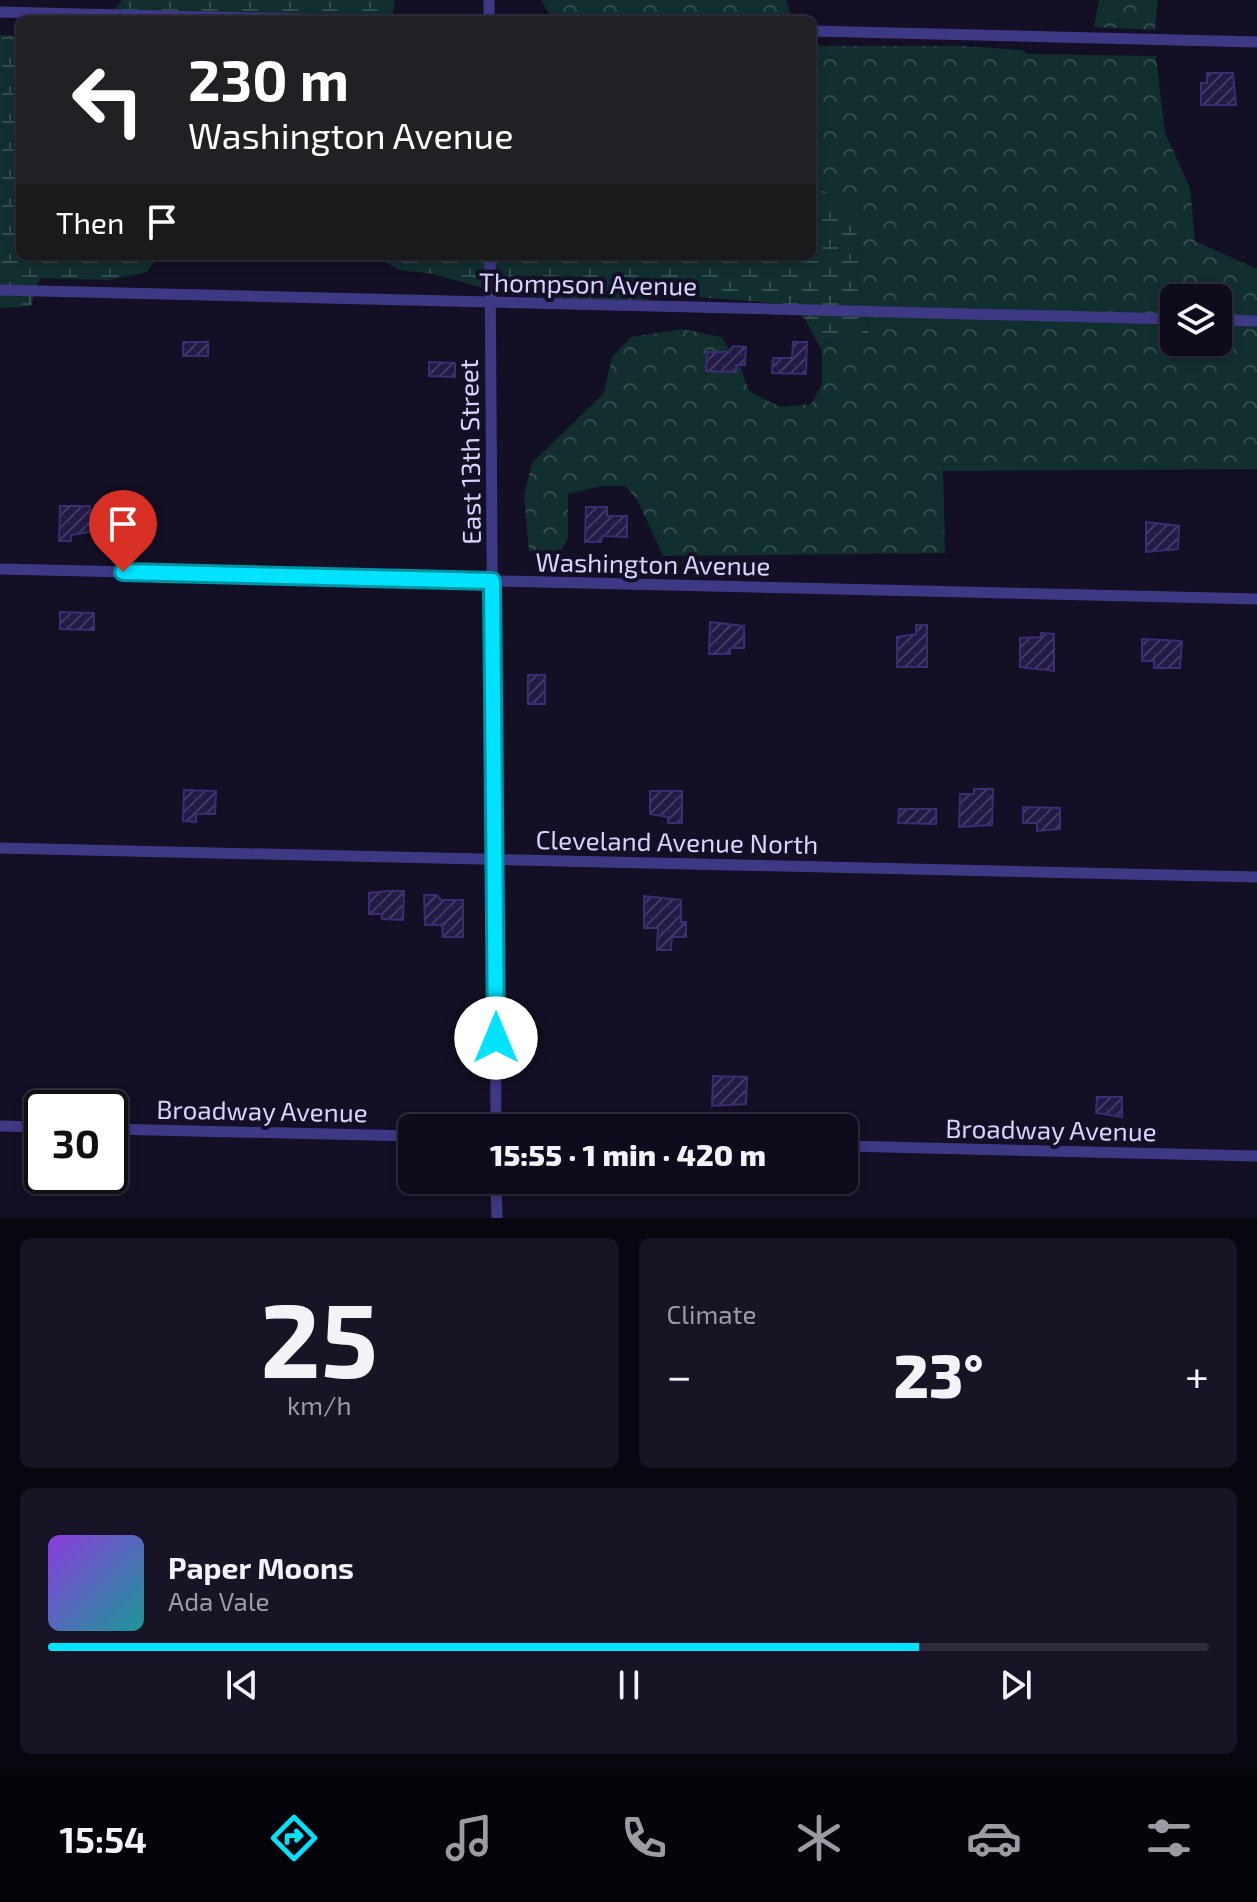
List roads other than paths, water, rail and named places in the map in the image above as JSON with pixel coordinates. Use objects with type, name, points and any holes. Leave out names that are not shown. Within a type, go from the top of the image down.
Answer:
[{"type":"street","points":[[0,12],[167,16]]},
{"type":"street","points":[[816,31],[1257,42]]},
{"type":"street","name":"East 13th Street","points":[[490,260],[496,1114]]},
{"type":"street","name":"Thompson Avenue","points":[[0,290],[1160,319]]},
{"type":"street","points":[[1232,320],[1257,321]]},
{"type":"street","name":"Washington Avenue","points":[[0,569],[1257,599]]},
{"type":"street","name":"Cleveland Avenue North","points":[[0,848],[1257,877]]},
{"type":"street","points":[[0,1126],[24,1127]]},
{"type":"street","name":"Broadway Avenue","points":[[128,1129],[398,1136]]},
{"type":"street","name":"Broadway Avenue","points":[[858,1146],[1257,1156]]},
{"type":"street","points":[[496,1194],[497,1218]]}]
